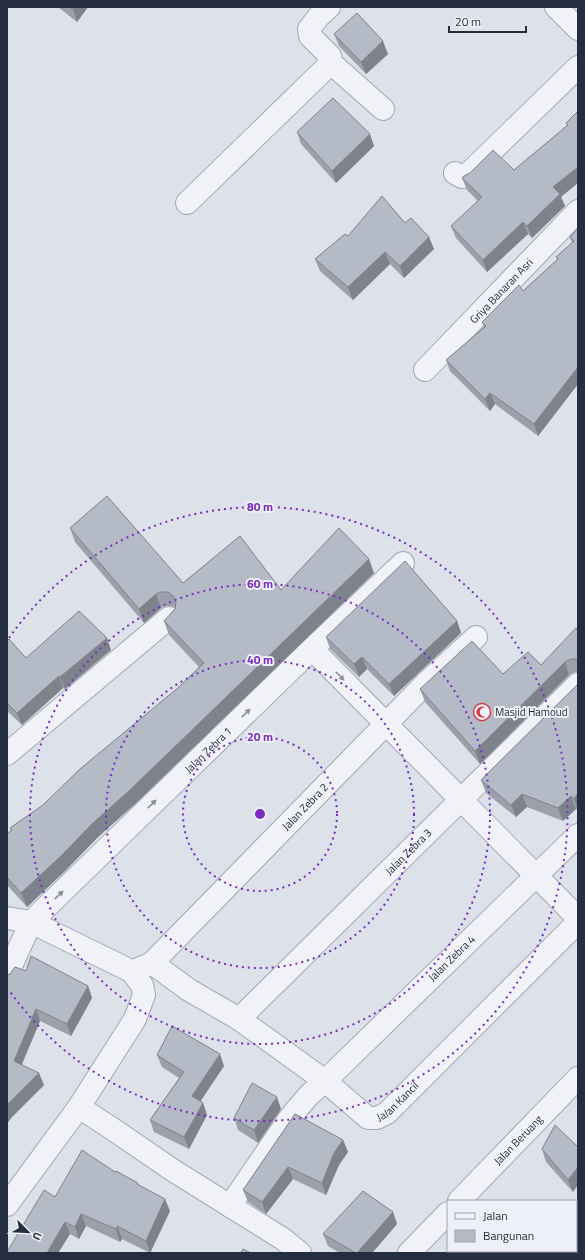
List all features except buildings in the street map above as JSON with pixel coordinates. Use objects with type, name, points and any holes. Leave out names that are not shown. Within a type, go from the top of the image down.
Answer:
[{"type":"street","points":[[329,7],[319,16],[309,29],[310,36],[330,56],[331,63],[383,109]]},
{"type":"street","points":[[556,7],[578,29]]},
{"type":"street","points":[[187,203],[331,63]]},
{"type":"street","points":[[455,173],[462,178],[466,176],[578,67]]},
{"type":"street","name":"Griya Banaran Asri","points":[[425,370],[578,211]]},
{"type":"street","name":"Jalan Zebra 1","points":[[31,922],[312,649],[403,563]]},
{"type":"street","points":[[7,754],[169,618]]},
{"type":"street","name":"Jalan Zebra 2","points":[[131,971],[152,963],[427,682],[476,637]]},
{"type":"street","points":[[312,649],[578,918]]},
{"type":"street","name":"Jalan Zebra 3","points":[[239,1019],[578,684]]},
{"type":"street","name":"Jalan Zebra 4","points":[[230,1206],[292,1115],[308,1095],[578,835]]},
{"type":"street","points":[[7,918],[31,922],[131,971],[142,985],[144,995],[135,1019],[79,1107],[7,1205]]},
{"type":"street","points":[[7,975],[31,922]]},
{"type":"street","name":"Jalan Kancil","points":[[152,963],[189,990],[239,1019],[325,1080],[368,1118],[377,1118],[387,1114],[578,922]]},
{"type":"street","name":"Jalan Beruang","points":[[460,1200],[578,1078]]},
{"type":"street","points":[[79,1107],[174,1171],[283,1239],[300,1253]]},
{"type":"street","points":[[409,1253],[447,1213]]},
{"type":"place","name":"Masjid Hamoud","points":[[482,712]]}]
